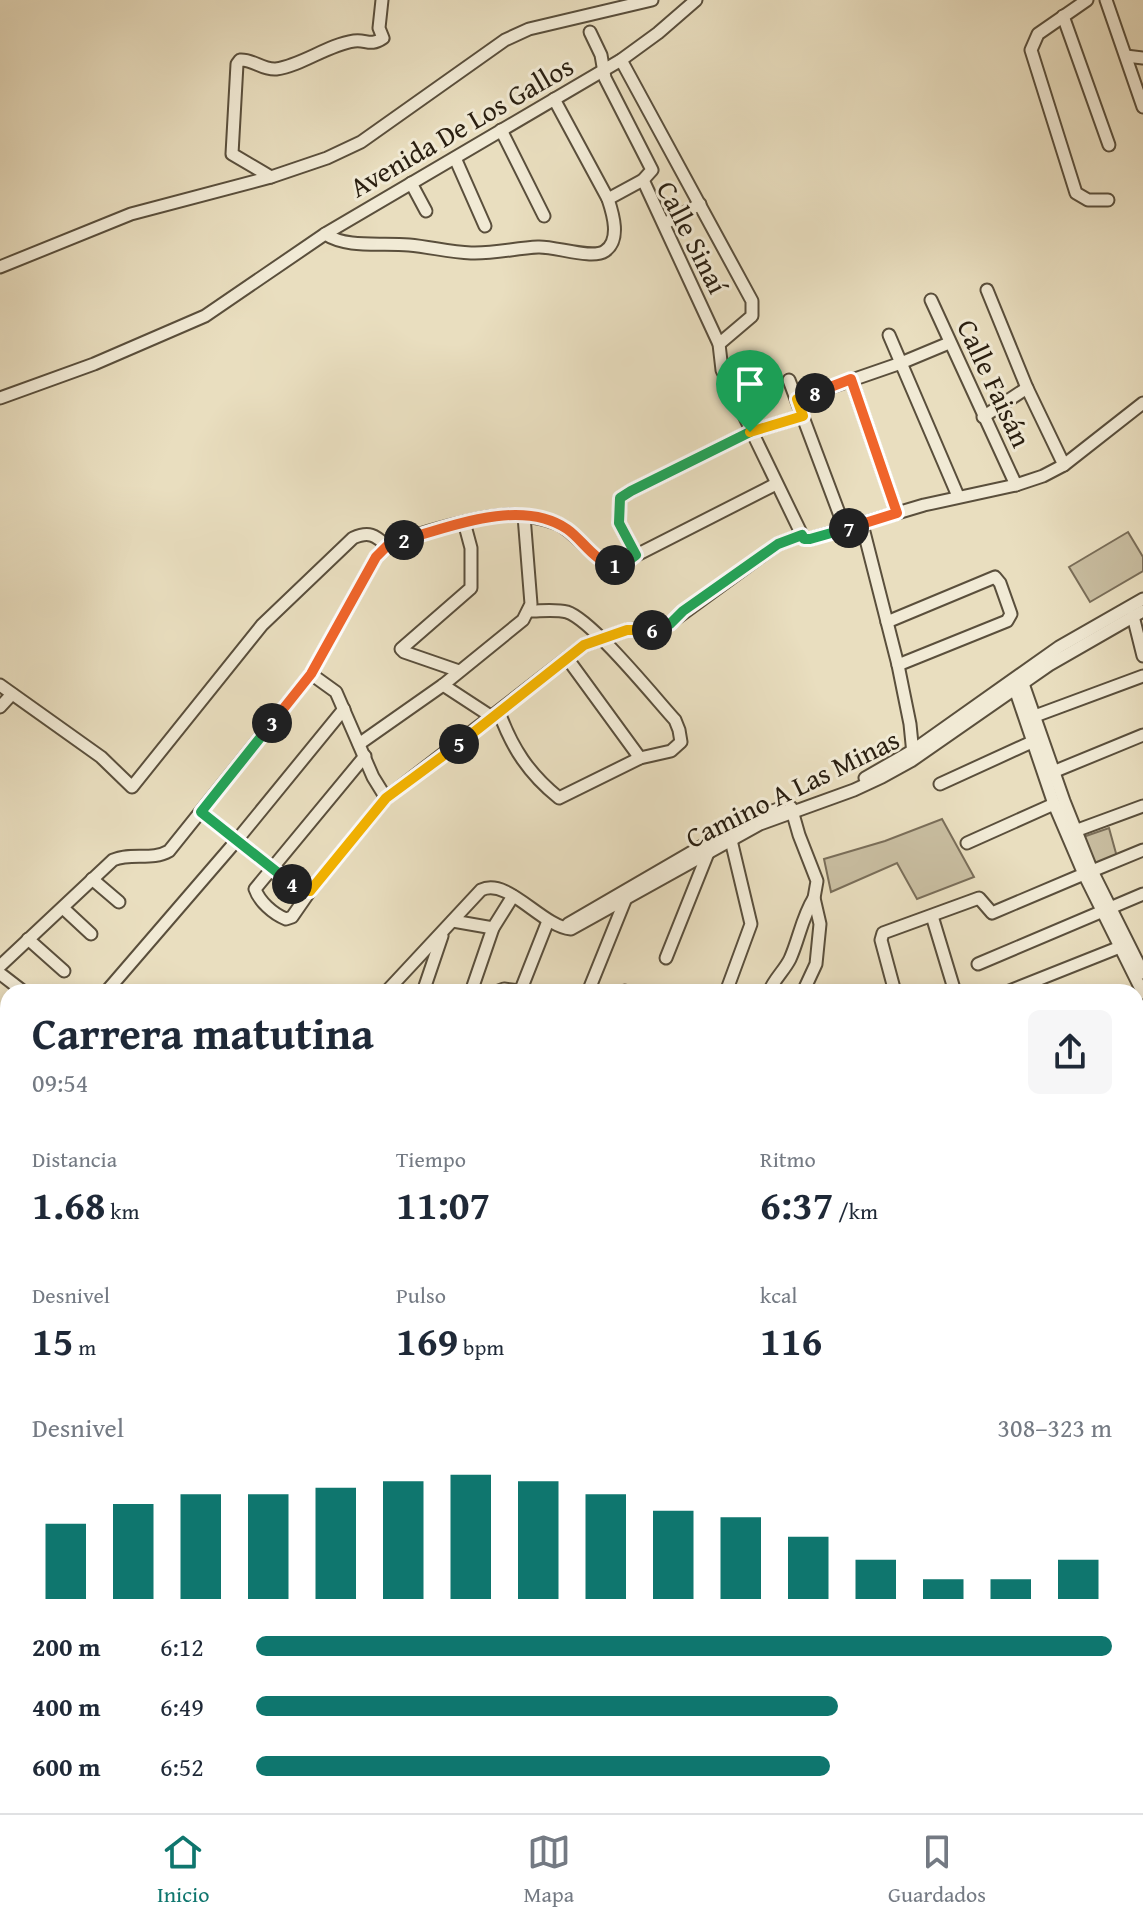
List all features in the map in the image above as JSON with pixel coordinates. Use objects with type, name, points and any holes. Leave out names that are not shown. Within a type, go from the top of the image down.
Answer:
[{"type":"street","points":[[271,177],[232,154],[237,64],[247,59],[259,67],[277,69],[354,41],[376,43],[383,38],[379,28],[382,0]]},
{"type":"street","points":[[0,267],[131,214],[271,177],[327,158],[361,142],[505,40],[529,29],[652,0]]},
{"type":"street","name":"Avenida De Los Gallos","points":[[0,398],[94,364],[205,316],[325,234],[621,60],[696,0]]},
{"type":"street","points":[[1087,0],[1038,34],[1031,50],[1076,193],[1088,200],[1108,200]]},
{"type":"street","points":[[1106,0],[1143,107]]},
{"type":"street","points":[[1063,16],[1109,145]]},
{"type":"street","points":[[590,32],[601,55],[603,71],[651,164],[650,175],[643,180]]},
{"type":"street","points":[[1126,56],[1143,58]]},
{"type":"street","points":[[621,60],[753,304],[752,316],[719,344]]},
{"type":"street","points":[[325,234],[337,241],[410,245],[471,253],[543,247],[597,254],[608,249],[613,236],[613,213],[608,199],[554,99]]},
{"type":"street","points":[[501,130],[544,216]]},
{"type":"street","points":[[455,158],[485,226]]},
{"type":"street","name":"Calle Sinaí","points":[[608,199],[643,180],[719,344],[722,370],[802,535]]},
{"type":"street","points":[[411,183],[426,211]]},
{"type":"street","points":[[664,224],[700,204]]},
{"type":"street","points":[[987,290],[1027,388],[1064,465]]},
{"type":"street","name":"Calle Faisán","points":[[931,300],[1016,485]]},
{"type":"street","points":[[889,335],[958,496]]},
{"type":"street","points":[[797,399],[949,343]]},
{"type":"street","points":[[851,379],[897,513]]},
{"type":"street","points":[[789,380],[845,529]]},
{"type":"street","points":[[983,417],[1027,388]]},
{"type":"street","points":[[365,756],[270,868],[256,891],[279,916],[289,919],[386,798],[584,645],[627,630],[666,626],[778,544],[802,535],[807,540],[958,496],[1016,485],[1043,476],[1064,465],[1143,403]]},
{"type":"street","points":[[636,555],[619,523],[620,498],[750,432],[803,416]]},
{"type":"street","points":[[0,972],[28,939],[117,858],[166,853],[311,674],[376,557],[387,546],[464,522],[508,515],[524,516],[560,525],[606,563],[623,564],[776,484]]},
{"type":"street","points":[[359,744],[443,685],[523,620],[529,611],[524,516]]},
{"type":"street","points":[[459,671],[401,649],[471,588],[471,548],[464,522]]},
{"type":"street","points":[[862,524],[898,665],[913,754]]},
{"type":"street","points":[[0,685],[101,757],[132,787],[262,625],[353,538],[367,533],[387,546]]},
{"type":"street","points":[[887,622],[995,577],[1011,614],[1007,621],[898,665]]},
{"type":"street","points":[[1017,680],[1071,639],[1143,599]]},
{"type":"street","points":[[443,685],[496,714],[520,758],[559,798],[640,758],[674,749],[681,742],[675,720],[601,640],[568,613],[529,611]]},
{"type":"street","points":[[1017,680],[1138,614],[1143,656]]},
{"type":"street","points":[[567,658],[640,758]]},
{"type":"street","points":[[311,674],[336,692],[373,777],[386,798]]},
{"type":"street","points":[[1035,716],[1143,676]]},
{"type":"street","points":[[1017,680],[1035,716],[1088,873]]},
{"type":"street","points":[[1017,680],[1054,804],[1139,984]]},
{"type":"street","name":"Camino A Las Minas","points":[[548,921],[571,929],[631,887],[730,835],[913,754],[1017,680]]},
{"type":"street","points":[[0,707],[12,694]]},
{"type":"street","points":[[113,984],[344,709]]},
{"type":"street","points":[[910,724],[929,742]]},
{"type":"street","points":[[1053,772],[1143,735]]},
{"type":"street","points":[[940,784],[1034,741]]},
{"type":"street","points":[[967,843],[1054,804]]},
{"type":"street","points":[[1075,831],[1143,806]]},
{"type":"street","points":[[772,984],[790,958],[814,898],[817,881],[791,809]]},
{"type":"street","points":[[201,812],[294,886],[310,891]]},
{"type":"street","points":[[729,984],[751,924],[730,835]]},
{"type":"street","name":"Camino A Las Minas","points":[[587,917],[708,853],[730,835]]},
{"type":"street","points":[[893,984],[881,937],[883,933],[980,897],[992,913],[1143,850]]},
{"type":"street","points":[[666,958],[708,853]]},
{"type":"street","points":[[92,879],[119,902]]},
{"type":"street","points":[[394,984],[481,890],[489,886],[513,896],[548,921],[523,984]]},
{"type":"street","points":[[591,984],[631,887]]},
{"type":"street","points":[[978,964],[1143,894]]},
{"type":"street","points":[[474,984],[493,928],[513,896]]},
{"type":"street","points":[[807,984],[816,964],[820,944],[820,916],[814,898]]},
{"type":"street","points":[[63,908],[91,934]]},
{"type":"street","points":[[932,916],[953,984]]},
{"type":"street","points":[[453,921],[493,928]]},
{"type":"street","points":[[426,984],[444,931]]},
{"type":"street","points":[[28,939],[64,971]]},
{"type":"street","points":[[1028,984],[1143,940]]},
{"type":"street","points":[[1124,947],[1143,973]]},
{"type":"shaded area","points":[[1128,532],[1143,557],[1143,571],[1090,602],[1069,567]]},
{"type":"shaded area","points":[[942,819],[974,877],[917,899],[897,863],[831,892],[824,859],[885,841]]},
{"type":"shaded area","points":[[1109,828],[1117,857],[1092,869],[1083,837]]},
{"type":"route","points":[[851,379],[897,513],[810,539],[804,539],[802,535],[778,544],[666,626],[627,630],[584,645],[386,798],[310,891],[294,886],[201,812],[311,674],[342,614],[376,557],[387,546],[464,522],[508,515],[524,516],[560,525],[606,563],[623,564],[636,555],[619,523],[620,498],[750,432],[803,416],[797,399],[851,379]]}]
